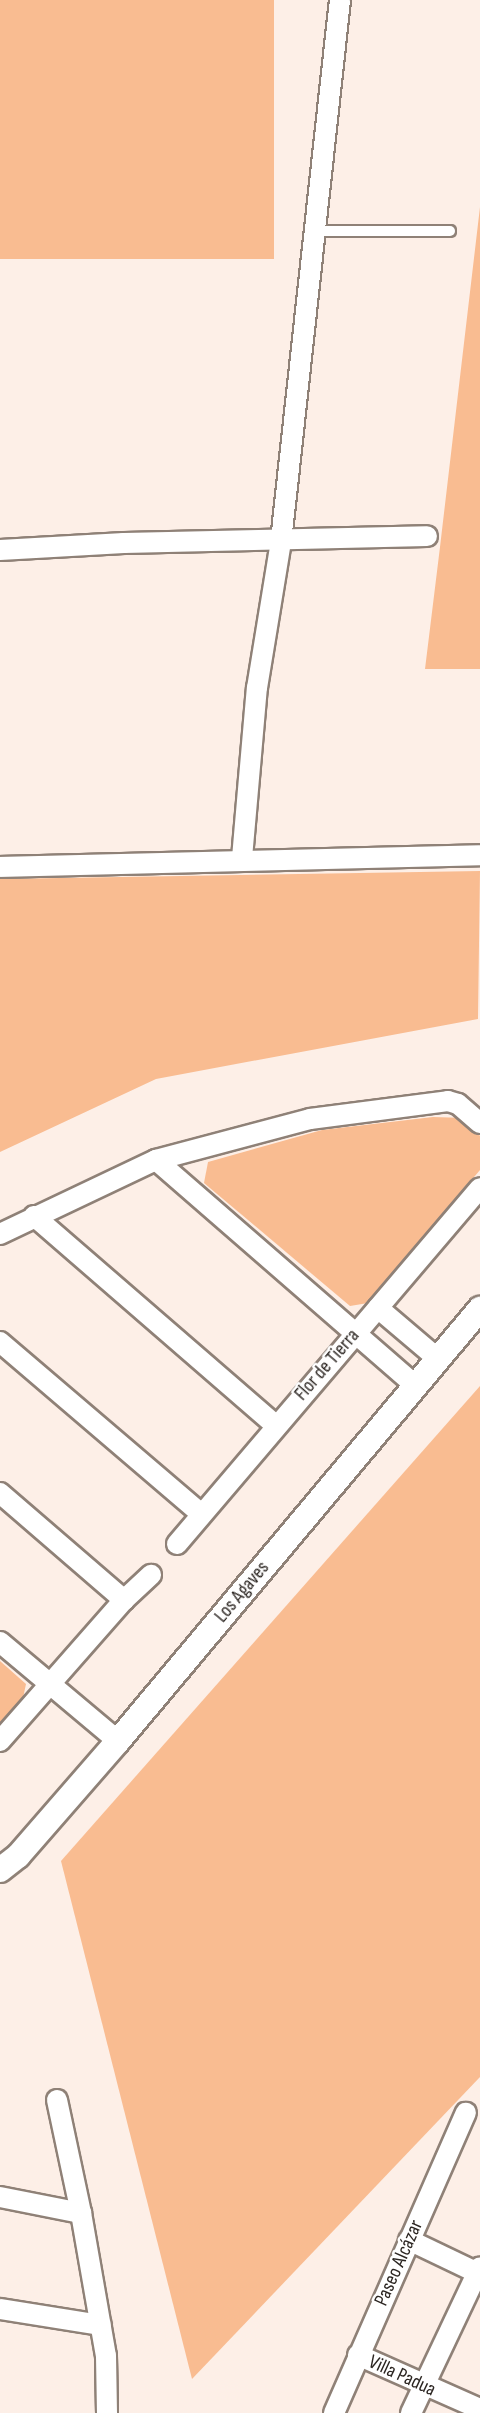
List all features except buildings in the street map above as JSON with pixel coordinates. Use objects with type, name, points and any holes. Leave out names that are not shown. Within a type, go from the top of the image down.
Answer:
[{"type":"street","points":[[242,858],[257,688],[281,540],[340,0]]},
{"type":"street","points":[[0,550],[427,536]]},
{"type":"street","points":[[0,867],[242,858],[480,855]]},
{"type":"street","points":[[0,1234],[156,1160],[310,1119],[434,1102],[458,1104],[480,1123]]},
{"type":"street","points":[[156,1160],[414,1384]]},
{"type":"street","name":"Flor de Tierra","points":[[177,1544],[200,1513],[480,1188]]},
{"type":"street","points":[[34,1216],[275,1425]]},
{"type":"street","points":[[378,1308],[437,1359]]},
{"type":"street","name":"Los Agaves","points":[[0,1870],[18,1856],[118,1741],[414,1384],[480,1309]]},
{"type":"street","points":[[0,1342],[200,1513]]},
{"type":"street","points":[[0,1493],[124,1600]]},
{"type":"street","points":[[0,1741],[124,1600],[151,1575]]},
{"type":"street","points":[[0,1642],[118,1741]]},
{"type":"street","points":[[57,2100],[81,2213],[101,2325],[107,2413]]},
{"type":"street","name":"Paseo Alcázar","points":[[334,2413],[466,2113]]},
{"type":"street","points":[[0,2197],[81,2213]]},
{"type":"street","points":[[409,2240],[479,2271],[411,2413]]},
{"type":"street","points":[[0,2309],[101,2325]]},
{"type":"street","name":"Villa Padua","points":[[358,2355],[423,2387],[480,2409]]},
{"type":"lane","points":[[315,231],[450,231]]},
{"type":"shaded area","points":[[0,0],[274,0],[274,259],[0,259]]},
{"type":"shaded area","points":[[480,207],[480,669],[425,669],[440,547]]},
{"type":"shaded area","points":[[480,871],[478,1019],[156,1079],[0,1152],[0,879]]},
{"type":"shaded area","points":[[433,1117],[466,1118],[480,1136],[480,1170],[368,1303],[350,1306],[204,1183],[208,1162],[322,1130]]},
{"type":"shaded area","points":[[480,1386],[480,2077],[192,2379],[61,1861]]},
{"type":"shaded area","points":[[0,1661],[26,1684],[23,1698],[0,1724]]}]
